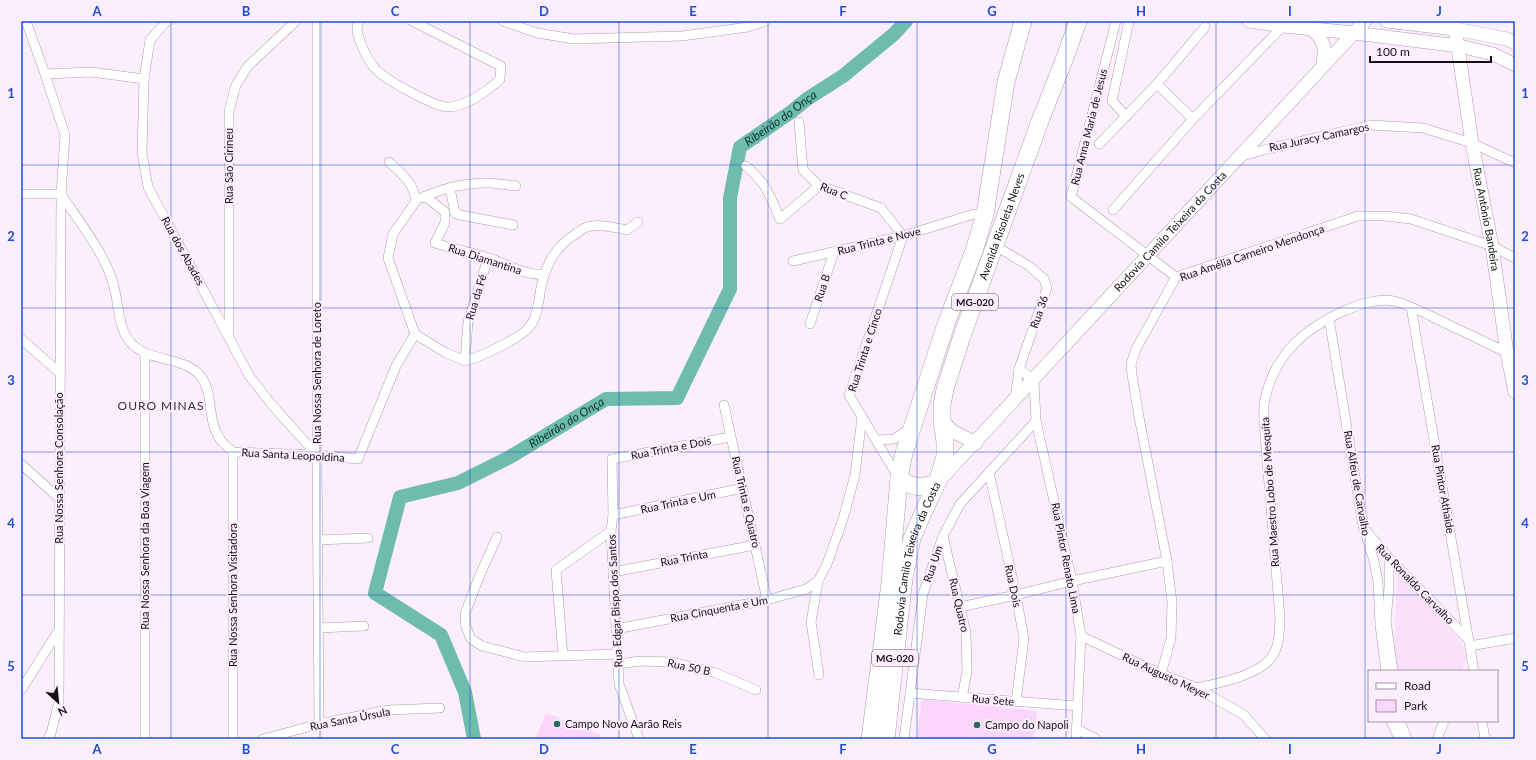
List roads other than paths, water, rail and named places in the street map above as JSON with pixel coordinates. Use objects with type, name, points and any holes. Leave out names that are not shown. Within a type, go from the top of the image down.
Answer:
[{"type":"highway","name":"Avenida Risoleta Neves","points":[[899,478],[904,453],[912,428],[946,324],[974,250],[985,214],[1006,82],[1023,21]]},
{"type":"highway","name":"Avenida Risoleta Neves","points":[[937,484],[945,456],[942,405],[945,389],[962,336],[1078,21]]},
{"type":"highway","points":[[899,478],[914,487],[937,484]]},
{"type":"highway","name":"Rodovia Camilo Teixeira da Costa","points":[[870,739],[890,583],[899,478]]},
{"type":"highway","name":"Rodovia Camilo Teixeira da Costa","points":[[886,739],[904,578],[912,538],[937,484]]},
{"type":"street","points":[[22,192],[61,194],[65,136],[46,74],[26,21]]},
{"type":"street","name":"Rua dos Abades","points":[[167,21],[150,40],[144,79],[142,153],[148,187],[250,377],[272,405],[317,455]]},
{"type":"street","name":"Rua São Cirineu","points":[[229,336],[229,111],[236,85],[248,66],[296,21]]},
{"type":"street","name":"Rua Nossa Senhora de Loreto","points":[[317,21],[317,540],[319,724]]},
{"type":"street","points":[[359,21],[357,29],[363,48],[373,68],[404,89],[425,99],[448,107],[466,103],[489,89],[500,79],[501,66],[412,21]]},
{"type":"street","points":[[503,21],[537,33],[574,39],[682,36],[748,27],[766,21]]},
{"type":"street","name":"Rua Anna Maria de Jesus","points":[[1116,21],[1071,197],[1176,277]]},
{"type":"street","points":[[1126,116],[1112,101],[1129,21]]},
{"type":"street","points":[[1248,21],[1459,46],[1493,54],[1515,65]]},
{"type":"street","name":"Rodovia Camilo Teixeira da Costa","points":[[937,484],[1365,21]]},
{"type":"street","points":[[1386,21],[1455,25],[1507,39],[1515,43]]},
{"type":"street","name":"Rua Antônio Bandeira","points":[[1455,25],[1472,143],[1511,355],[1515,392]]},
{"type":"street","points":[[1113,210],[1193,119],[1283,26]]},
{"type":"street","points":[[1099,144],[1157,84],[1205,27]]},
{"type":"street","points":[[1312,29],[1322,38],[1325,50],[1323,66]]},
{"type":"street","points":[[46,74],[91,72],[144,79]]},
{"type":"street","points":[[1157,84],[1193,119]]},
{"type":"street","name":"Rua C","points":[[799,122],[803,170],[819,186],[881,208],[903,236]]},
{"type":"street","name":"Rua Juracy Camargos","points":[[1238,158],[1263,150],[1371,125],[1423,128],[1472,143],[1515,163]]},
{"type":"street","points":[[389,162],[408,178],[415,193],[416,201]]},
{"type":"street","points":[[746,166],[765,186],[780,219],[819,186]]},
{"type":"street","points":[[516,186],[490,183],[450,188],[425,196],[416,201],[393,234],[388,258],[415,334],[446,353],[465,361],[479,356],[519,335],[531,324],[536,314],[544,275],[550,259],[559,247],[588,226],[626,230],[638,222]]},
{"type":"street","points":[[450,188],[455,213],[513,225]]},
{"type":"street","name":"Rua Santa Leopoldina","points":[[61,194],[103,258],[114,285],[122,326],[131,344],[145,354],[191,368],[201,378],[209,394],[214,427],[220,439],[233,452],[317,455],[358,459],[396,366],[415,334]]},
{"type":"street","name":"Rua Nossa Senhora Consolação","points":[[48,739],[59,702],[61,194]]},
{"type":"street","name":"Rua Diamantina","points":[[425,196],[445,212],[445,223],[435,243],[455,250],[488,258],[522,272],[544,275]]},
{"type":"street","name":"Rua Trinta e Nove","points":[[963,217],[988,196]]},
{"type":"street","name":"Rua Trinta e Nove","points":[[793,261],[903,236],[974,214],[985,214]]},
{"type":"street","name":"Rua Amélia Carneiro Mendonça","points":[[1161,674],[1171,638],[1172,602],[1167,561],[1139,417],[1131,364],[1136,349],[1176,277],[1358,216],[1385,216],[1411,219],[1492,246],[1515,258]]},
{"type":"street","name":"Rua Trinta e Cinco","points":[[899,478],[849,395],[903,236]]},
{"type":"street","name":"Rua 36","points":[[1004,251],[1028,266],[1044,279],[1047,288],[1019,369],[1015,400]]},
{"type":"street","name":"Rua B","points":[[810,324],[834,252]]},
{"type":"street","name":"Rua da Fé","points":[[465,361],[468,322],[488,258]]},
{"type":"street","name":"Rua Maestro Lobo de Mesquita","points":[[1197,688],[1246,674],[1263,667],[1273,655],[1278,643],[1280,618],[1264,423],[1265,401],[1271,378],[1287,351],[1306,333],[1329,318],[1359,304],[1376,301],[1393,301],[1412,307],[1511,355]]},
{"type":"street","name":"Rua Pintor Athaide","points":[[1412,307],[1474,670]]},
{"type":"street","name":"Rua Alfeu de Carvalho","points":[[1329,318],[1362,526],[1374,561],[1386,670]]},
{"type":"street","points":[[21,339],[60,373]]},
{"type":"street","name":"Rua Nossa Senhora da Boa Viagem","points":[[145,354],[146,739]]},
{"type":"street","points":[[1019,369],[1034,380]]},
{"type":"street","name":"Rua Pintor Renato Lima","points":[[1034,380],[1036,421],[1072,581],[1081,636],[1076,739]]},
{"type":"street","name":"Rua Trinta e Quatro","points":[[724,405],[767,600]]},
{"type":"street","points":[[819,675],[811,622],[818,581],[827,564],[845,511],[855,475],[862,417]]},
{"type":"street","points":[[942,420],[952,431],[976,443]]},
{"type":"street","name":"Rua Um","points":[[904,739],[923,594],[943,536],[960,504],[1036,421]]},
{"type":"street","points":[[877,440],[894,439],[912,428]]},
{"type":"street","name":"Rua Trinta e Dois","points":[[612,459],[730,437]]},
{"type":"street","name":"Rua Nossa Senhora Visitadora","points":[[233,452],[233,739]]},
{"type":"street","name":"Rua Edgar Bispo dos Santos","points":[[612,459],[612,531],[618,684],[639,739]]},
{"type":"street","points":[[21,464],[60,499]]},
{"type":"street","name":"Rua Dois","points":[[989,472],[1024,639],[1016,702]]},
{"type":"street","name":"Rua Trinta e Um","points":[[613,515],[743,488]]},
{"type":"street","name":"Rua Ronaldo Carvalho","points":[[1362,526],[1389,558],[1470,643]]},
{"type":"street","points":[[563,656],[556,570],[612,531]]},
{"type":"street","name":"Rua Quatro","points":[[943,536],[966,633],[967,671],[962,698]]},
{"type":"street","points":[[497,537],[479,577],[465,614],[466,627],[471,639],[482,646],[525,657],[618,654]]},
{"type":"street","points":[[317,540],[368,538]]},
{"type":"street","name":"Rua Trinta","points":[[614,572],[755,545]]},
{"type":"street","points":[[1389,558],[1389,588],[1386,621],[1393,670]]},
{"type":"street","points":[[960,607],[1167,561]]},
{"type":"street","name":"Rua Cinquenta e Um","points":[[616,629],[767,600],[806,589],[818,581]]},
{"type":"street","points":[[318,628],[364,626]]},
{"type":"street","points":[[21,690],[59,630]]},
{"type":"street","name":"Rua Augusto Meyer","points":[[1081,636],[1161,674],[1197,688],[1244,715],[1265,739]]},
{"type":"street","points":[[1470,643],[1515,638]]},
{"type":"street","points":[[1466,670],[1472,659]]},
{"type":"street","name":"Rua 50 B","points":[[618,664],[640,661],[672,662],[716,673],[756,690]]},
{"type":"street","name":"Rua Sete","points":[[910,693],[1077,706]]},
{"type":"street","name":"Rua Santa Úrsula","points":[[263,739],[319,724],[388,710],[440,708]]},
{"type":"street","points":[[1391,722],[1399,739]]},
{"type":"street","points":[[1400,722],[1407,739]]},
{"type":"street","points":[[1437,739],[1444,722]]},
{"type":"street","points":[[1482,722],[1485,739]]},
{"type":"street","points":[[1077,729],[1096,739]]},
{"type":"waterway","name":"Ribeirão do Onça","points":[[474,739],[465,692],[441,635],[375,593],[400,497],[458,483],[510,457],[606,399],[677,398],[730,289],[730,198],[740,147],[791,112],[807,99],[843,76],[894,34],[906,21]]},
{"type":"place","name":"Campo Novo Aarão Reis","points":[[557,724]]},
{"type":"place","name":"Campo do Napoli","points":[[977,725]]},
{"type":"district","name":"OURO MINAS","points":[[161,406]]}]
